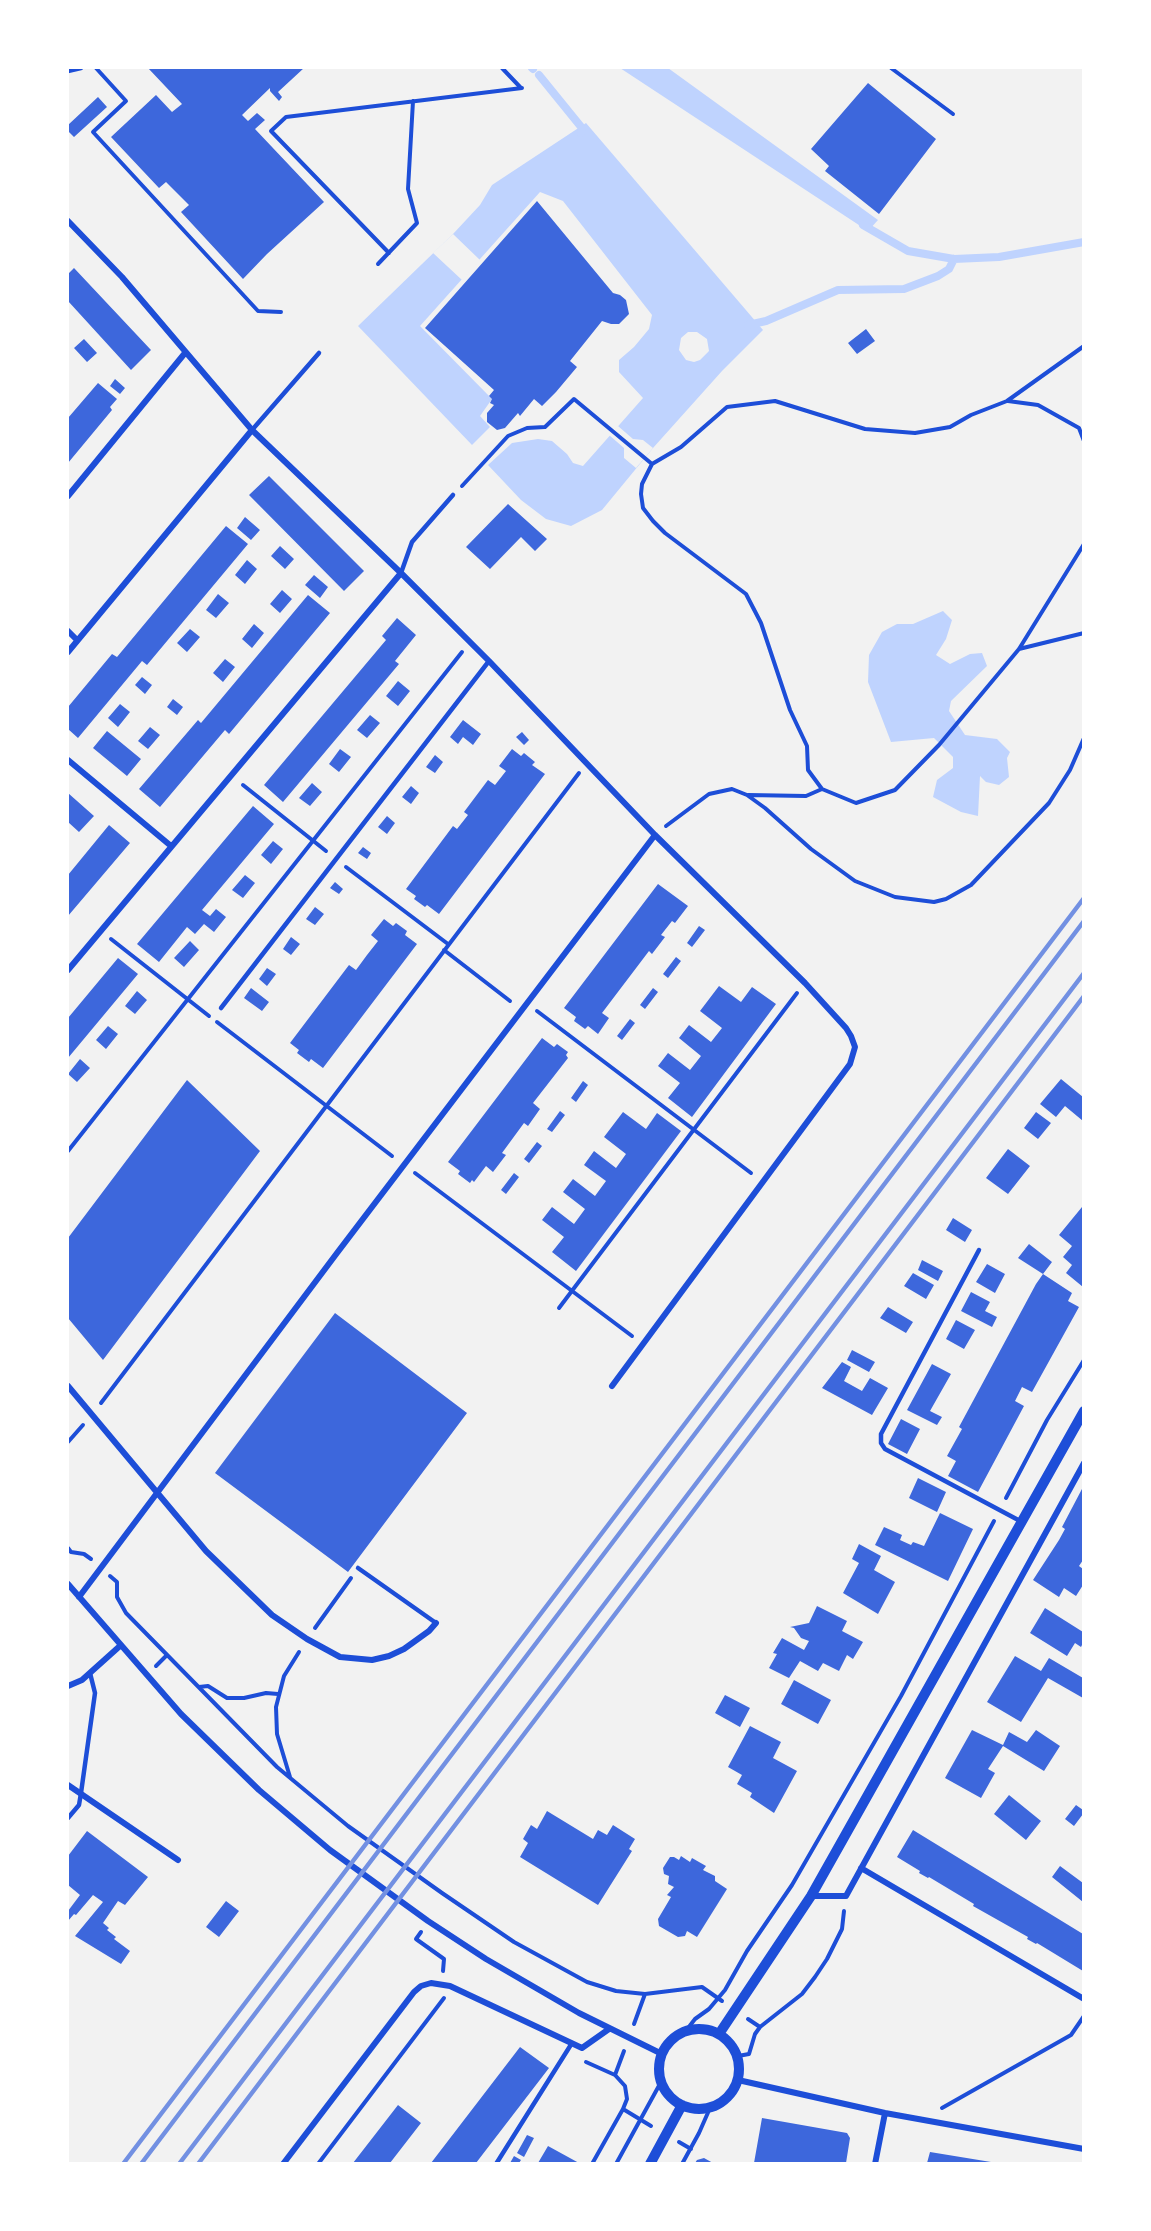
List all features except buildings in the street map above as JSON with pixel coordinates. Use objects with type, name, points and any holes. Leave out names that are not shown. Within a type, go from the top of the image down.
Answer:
[{"type":"street","points":[[68,221],[122,278],[252,430],[401,573],[587,762],[655,835],[805,983],[846,1028],[855,1047],[850,1064],[612,1386]]},
{"type":"street","points":[[68,496],[185,353]]},
{"type":"street","points":[[68,652],[252,430]]},
{"type":"street","points":[[68,970],[401,573]]},
{"type":"street","points":[[68,631],[77,640]]},
{"type":"street","points":[[68,760],[171,846]]},
{"type":"street","points":[[79,1597],[655,835]]},
{"type":"street","points":[[68,1386],[206,1551],[272,1615],[307,1639],[340,1657],[372,1660],[404,1649],[436,1623]]},
{"type":"street","points":[[719,2034],[811,1896],[1083,1411]]},
{"type":"street","points":[[811,1896],[846,1896],[1083,1463]]},
{"type":"street","points":[[68,1584],[182,1714],[259,1790],[330,1850],[428,1921],[486,1959],[609,2029],[662,2054]]},
{"type":"street","points":[[68,1686],[82,1680],[121,1645]]},
{"type":"street","points":[[68,1785],[178,1860]]},
{"type":"street","points":[[861,1868],[1083,1999]]},
{"type":"street","points":[[283,2163],[414,1992],[421,1986],[442,1983],[582,2048],[609,2029]]},
{"type":"street","points":[[702,2029],[719,2034],[734,2048],[738,2056],[738,2080],[729,2096],[710,2108],[691,2109],[682,2105],[670,2096],[661,2082],[659,2064],[662,2054],[672,2040],[685,2032],[702,2029]]},
{"type":"street","points":[[738,2080],[920,2120],[1083,2149]]},
{"type":"street","points":[[651,2163],[682,2105]]},
{"type":"street","points":[[875,2163],[885,2113]]},
{"type":"lane","points":[[68,71],[81,68]]},
{"type":"lane","points":[[252,430],[319,353]]},
{"type":"lane","points":[[401,573],[412,542],[453,495]]},
{"type":"lane","points":[[221,1008],[489,661]]},
{"type":"lane","points":[[979,1250],[881,1434],[881,1443],[885,1449],[1022,1522]]},
{"type":"lane","points":[[358,1568],[436,1623]]},
{"type":"lane","points":[[68,1818],[79,1805],[81,1793],[95,1693],[90,1673]]},
{"type":"lane","points":[[496,2163],[572,2043]]},
{"type":"path","points":[[96,68],[126,100],[93,132],[258,311],[281,312]]},
{"type":"path","points":[[389,253],[271,131],[286,117],[522,88],[502,68]]},
{"type":"path","points":[[891,68],[953,114]]},
{"type":"path","points":[[378,264],[417,223],[408,189],[413,102]]},
{"type":"path","points":[[1083,346],[1007,401],[971,415],[950,427],[915,433],[865,429],[775,401],[727,407],[681,447],[652,464],[642,484],[643,508],[665,533],[746,594],[761,623],[790,710],[807,746],[808,770],[822,789],[856,803],[895,790],[939,745],[1019,650],[1083,544]]},
{"type":"path","points":[[453,495],[508,436],[527,428],[545,427],[574,399],[652,464]]},
{"type":"path","points":[[1007,401],[1038,405],[1079,428],[1083,441]]},
{"type":"path","points":[[1019,650],[1083,633]]},
{"type":"path","points":[[68,1151],[470,642]]},
{"type":"path","points":[[655,835],[710,794],[732,789],[747,795],[785,824],[811,849],[855,881],[895,897],[934,902],[953,896],[971,885],[1049,803],[1070,770],[1083,738]]},
{"type":"path","points":[[68,1442],[92,1414],[587,762]]},
{"type":"path","points":[[747,795],[806,796],[822,789]]},
{"type":"path","points":[[444,950],[521,1010]]},
{"type":"path","points":[[559,1308],[805,983]]},
{"type":"path","points":[[526,1004],[762,1182]]},
{"type":"path","points":[[325,1106],[643,1344]]},
{"type":"path","points":[[685,2032],[725,1990],[747,1951],[792,1885],[945,1616],[1047,1420],[1083,1360]]},
{"type":"path","points":[[68,1548],[71,1552],[84,1554]]},
{"type":"path","points":[[291,1778],[277,1734],[275,1719],[278,1694],[284,1676],[307,1639],[358,1568]]},
{"type":"path","points":[[117,1582],[117,1597],[126,1613],[291,1778],[348,1826],[442,1893],[514,1942],[572,1976],[616,1991],[645,1994],[702,1987],[760,2027]]},
{"type":"path","points":[[198,1687],[208,1686],[227,1698],[244,1698],[266,1693],[278,1694]]},
{"type":"path","points":[[738,2056],[749,2054],[755,2034],[760,2027],[802,1994],[828,1959],[842,1929],[846,1896]]},
{"type":"path","points":[[318,2163],[445,1996],[442,1983],[444,1959],[416,1939]]},
{"type":"path","points":[[920,2120],[1071,2035],[1083,2016]]},
{"type":"path","points":[[572,2043],[576,2057],[615,2075],[625,2086],[627,2099],[623,2109],[592,2163]]},
{"type":"path","points":[[616,2163],[661,2082]]},
{"type":"path","points":[[682,2163],[710,2108]]},
{"type":"path","points":[[623,2109],[691,2149]]},
{"type":"water","points":[[620,68],[668,68],[878,220],[868,231]]},
{"type":"water","points":[[586,123],[763,330],[722,371],[653,448],[602,510],[571,526],[546,519],[521,500],[488,465],[512,443],[538,439],[552,441],[567,454],[573,463],[583,466],[643,398],[619,372],[619,360],[649,329],[652,315],[563,201],[540,192],[420,326],[492,399],[480,416],[490,427],[472,445],[358,326],[453,234],[480,205],[492,185]],"holes":[[[688,332],[697,332],[707,339],[709,351],[700,360],[694,362],[686,360],[679,350],[681,338]]]},
{"type":"water","points":[[943,611],[952,620],[946,639],[936,655],[950,664],[970,654],[982,653],[987,666],[951,701],[949,711],[965,735],[997,739],[1010,752],[1007,758],[1009,777],[999,785],[986,782],[980,776],[978,816],[961,812],[933,797],[937,780],[953,768],[953,757],[934,738],[891,742],[868,682],[869,655],[882,632],[897,624],[913,624]]},
{"type":"pier","points":[[453,234],[480,260],[462,280],[433,253]]},
{"type":"pier","points":[[618,426],[633,439],[643,440],[653,448],[636,468],[624,458],[624,448],[609,435]]},
{"type":"waterway","points":[[539,75],[582,128],[581,133]]},
{"type":"waterway","points":[[863,225],[908,251],[954,259],[999,257],[1084,242]]},
{"type":"waterway","points":[[748,325],[766,321],[838,290],[904,289],[938,276],[949,269],[954,259]]},
{"type":"railway","points":[[123,2164],[1084,898]]},
{"type":"railway","points":[[141,2164],[1084,921]]},
{"type":"railway","points":[[179,2164],[1084,973]]},
{"type":"railway","points":[[198,2164],[1084,996]]}]
